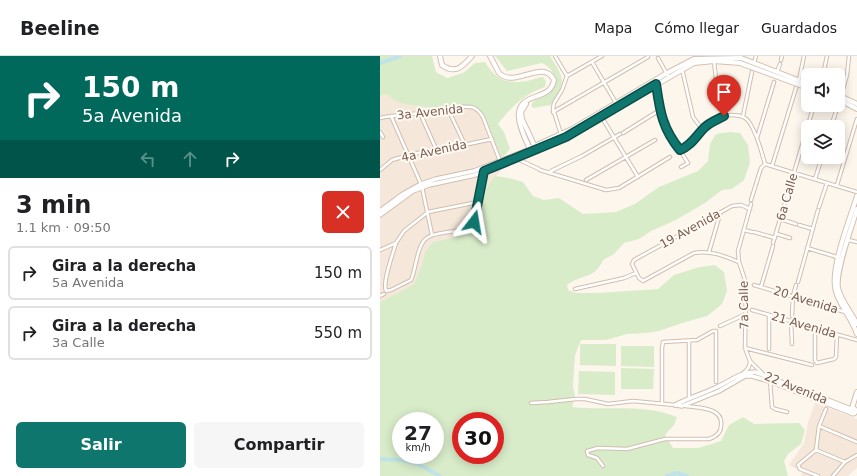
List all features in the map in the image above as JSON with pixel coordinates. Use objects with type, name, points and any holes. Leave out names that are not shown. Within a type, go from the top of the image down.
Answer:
[{"type":"main road","points":[[441,56],[442,65],[454,70],[461,67],[471,56]]},
{"type":"main road","points":[[491,56],[499,72],[505,76],[512,78],[543,71],[552,76],[554,80],[553,87],[550,90],[534,98],[525,105],[521,112],[533,149]]},
{"type":"main road","points":[[533,149],[566,137],[695,59],[734,58],[747,60],[799,80]]},
{"type":"main road","points":[[533,149],[656,84],[668,75],[682,69],[695,59],[714,62],[740,63],[801,85]]},
{"type":"main road","points":[[845,99],[857,104]]},
{"type":"main road","points":[[845,100],[857,109]]},
{"type":"main road","points":[[857,196],[838,258],[834,284],[838,298],[853,323],[857,334]]},
{"type":"main road","points":[[857,209],[842,258],[838,282],[842,297],[857,324]]},
{"type":"main road","points":[[854,411],[857,392]]},
{"type":"main road","points":[[854,411],[857,402]]},
{"type":"street","points":[[555,56],[567,76]]},
{"type":"street","points":[[562,134],[553,112],[554,103],[562,90],[567,76],[602,56]]},
{"type":"street","points":[[754,63],[756,56]]},
{"type":"street","points":[[777,72],[782,56]]},
{"type":"street","points":[[799,80],[804,56]]},
{"type":"street","points":[[824,68],[827,56]]},
{"type":"street","points":[[845,80],[849,56]]},
{"type":"street","points":[[553,112],[648,57]]},
{"type":"street","points":[[657,57],[668,75]]},
{"type":"street","points":[[592,62],[617,105]]},
{"type":"street","points":[[714,62],[724,116]]},
{"type":"street","points":[[682,69],[693,117],[702,129]]},
{"type":"street","points":[[743,116],[752,72]]},
{"type":"street","points":[[757,138],[774,82]]},
{"type":"street","points":[[656,84],[664,125],[688,163],[681,168]]},
{"type":"street","points":[[772,166],[796,88]]},
{"type":"street","name":"3a Avenida","points":[[380,118],[448,108],[471,107],[479,111],[483,117],[492,139]]},
{"type":"street","points":[[448,108],[465,145]]},
{"type":"street","points":[[549,173],[551,170],[582,156],[614,138],[660,110]]},
{"type":"street","name":"6a Calle","points":[[761,286],[812,112]]},
{"type":"street","points":[[420,113],[436,149]]},
{"type":"street","points":[[391,116],[422,186],[432,235]]},
{"type":"street","points":[[601,116],[638,177]]},
{"type":"street","points":[[681,150],[694,140],[702,129],[710,123],[724,116],[743,116],[748,121],[757,138],[765,164]]},
{"type":"street","points":[[837,186],[857,118]]},
{"type":"street","points":[[380,132],[383,138]]},
{"type":"street","points":[[492,139],[500,161]]},
{"type":"street","name":"4a Avenida","points":[[380,170],[392,160],[409,155],[492,139]]},
{"type":"street","points":[[586,180],[655,140]]},
{"type":"street","points":[[380,211],[408,192],[422,186],[484,171],[533,149]]},
{"type":"street","points":[[472,173],[533,149]]},
{"type":"street","points":[[515,158],[540,170],[606,190],[619,188],[670,158]]},
{"type":"street","points":[[765,164],[857,192]]},
{"type":"street","points":[[752,200],[761,168],[765,164]]},
{"type":"street","points":[[815,179],[820,164]]},
{"type":"street","points":[[380,296],[385,292],[411,280],[423,242],[432,235],[464,230],[472,225],[484,171]]},
{"type":"street","points":[[792,316],[793,296],[818,208],[827,183]]},
{"type":"street","points":[[380,215],[408,192]]},
{"type":"street","points":[[385,292],[386,278],[396,243],[404,231],[428,212],[478,202]]},
{"type":"street","name":"7a Calle","points":[[751,204],[738,251],[739,262],[746,283],[745,348],[750,361],[763,374]]},
{"type":"street","name":"19 Avenida","points":[[636,273],[632,262],[732,206],[737,205],[750,208]]},
{"type":"street","points":[[708,252],[720,214]]},
{"type":"street","points":[[780,219],[812,229]]},
{"type":"street","points":[[744,230],[775,238]]},
{"type":"street","points":[[777,234],[790,238]]},
{"type":"street","points":[[848,240],[857,242]]},
{"type":"street","points":[[380,250],[396,243]]},
{"type":"street","points":[[807,248],[838,258]]},
{"type":"street","points":[[575,289],[624,278],[636,273],[641,281],[645,281],[694,253],[708,252],[723,255],[739,262]]},
{"type":"street","name":"20 Avenida","points":[[754,285],[852,314],[857,313]]},
{"type":"street","name":"21 Avenida","points":[[752,310],[857,340]]},
{"type":"street","points":[[720,326],[746,314]]},
{"type":"street","points":[[769,315],[769,349]]},
{"type":"street","points":[[791,321],[792,344]]},
{"type":"street","points":[[815,328],[816,362],[834,359],[836,357],[837,334]]},
{"type":"street","points":[[662,403],[663,342],[697,340],[715,331],[717,332],[716,382]]},
{"type":"street","points":[[689,341],[689,398]]},
{"type":"street","points":[[745,348],[812,365]]},
{"type":"street","points":[[742,374],[750,367],[750,361]]},
{"type":"street","name":"22 Avenida","points":[[675,405],[689,398],[717,389],[742,374],[755,372],[763,374],[770,379],[827,404],[854,411]]},
{"type":"street","name":"22 Avenida","points":[[682,406],[745,376],[770,379]]},
{"type":"street","points":[[770,379],[772,407],[787,412]]},
{"type":"street","points":[[531,402],[585,399],[608,404],[627,401],[662,403],[702,408],[715,412],[719,415],[722,427],[716,437],[709,439],[665,438],[627,449],[598,448],[587,451],[588,455],[597,458],[603,466]]},
{"type":"street","points":[[818,476],[800,469],[798,464],[816,450],[819,426],[827,404]]},
{"type":"street","points":[[819,426],[857,442]]},
{"type":"street","points":[[816,450],[845,462]]},
{"type":"street","points":[[833,476],[845,462],[857,456]]},
{"type":"shaded area","points":[[386,94],[399,103],[478,108],[486,119],[505,166],[486,188],[480,215],[472,230],[451,238],[433,242],[425,252],[422,265],[414,284],[380,302],[380,96]]},
{"type":"shaded area","points":[[815,403],[857,419],[857,468],[848,476],[801,476],[802,472],[789,465],[804,443],[808,422]]},
{"type":"green space","points":[[380,56],[432,56],[436,72],[447,78],[463,73],[475,63],[485,62],[499,78],[510,82],[517,82],[543,77],[546,81],[545,87],[524,97],[498,124],[504,132],[510,149],[501,157],[486,119],[478,108],[426,107],[399,103],[386,94],[380,96]]},
{"type":"green space","points":[[495,56],[550,56],[561,75],[562,80],[560,91],[551,105],[533,108],[531,106],[533,102],[554,89],[555,81],[549,68],[542,63],[507,71]]},
{"type":"green space","points":[[730,132],[740,133],[748,145],[750,163],[744,180],[732,189],[722,190],[705,203],[674,221],[651,231],[639,239],[624,243],[614,254],[603,260],[600,266],[592,274],[573,281],[567,285],[568,290],[576,293],[658,289],[674,275],[700,267],[715,265],[724,272],[727,291],[722,304],[707,316],[659,331],[627,334],[606,340],[581,340],[575,355],[573,386],[575,396],[572,407],[651,410],[677,417],[674,425],[665,435],[673,448],[698,448],[721,441],[729,425],[743,417],[754,424],[799,423],[805,430],[801,444],[788,454],[784,461],[788,476],[380,476],[380,302],[414,284],[422,265],[425,252],[433,242],[451,238],[472,230],[480,215],[486,188],[495,176],[523,182],[533,196],[544,200],[559,198],[583,214],[616,212],[635,204],[659,187],[698,171],[708,161],[710,144],[716,134]]},
{"type":"green space","points":[[580,344],[616,344],[616,366],[580,365]]},
{"type":"green space","points":[[621,346],[654,346],[654,367],[621,366]]},
{"type":"green space","points":[[621,368],[654,369],[653,389],[621,389]]},
{"type":"green space","points":[[579,371],[615,372],[615,395],[578,394]]},
{"type":"waterway","points":[[380,63],[400,56]]},
{"type":"waterway","points":[[380,459],[402,460],[418,464],[440,476]]},
{"type":"waterway","points":[[667,476],[677,473],[687,476]]},
{"type":"route","points":[[474,222],[484,171],[566,137],[656,84],[664,125],[680,150],[690,145],[702,129],[724,116]]}]
